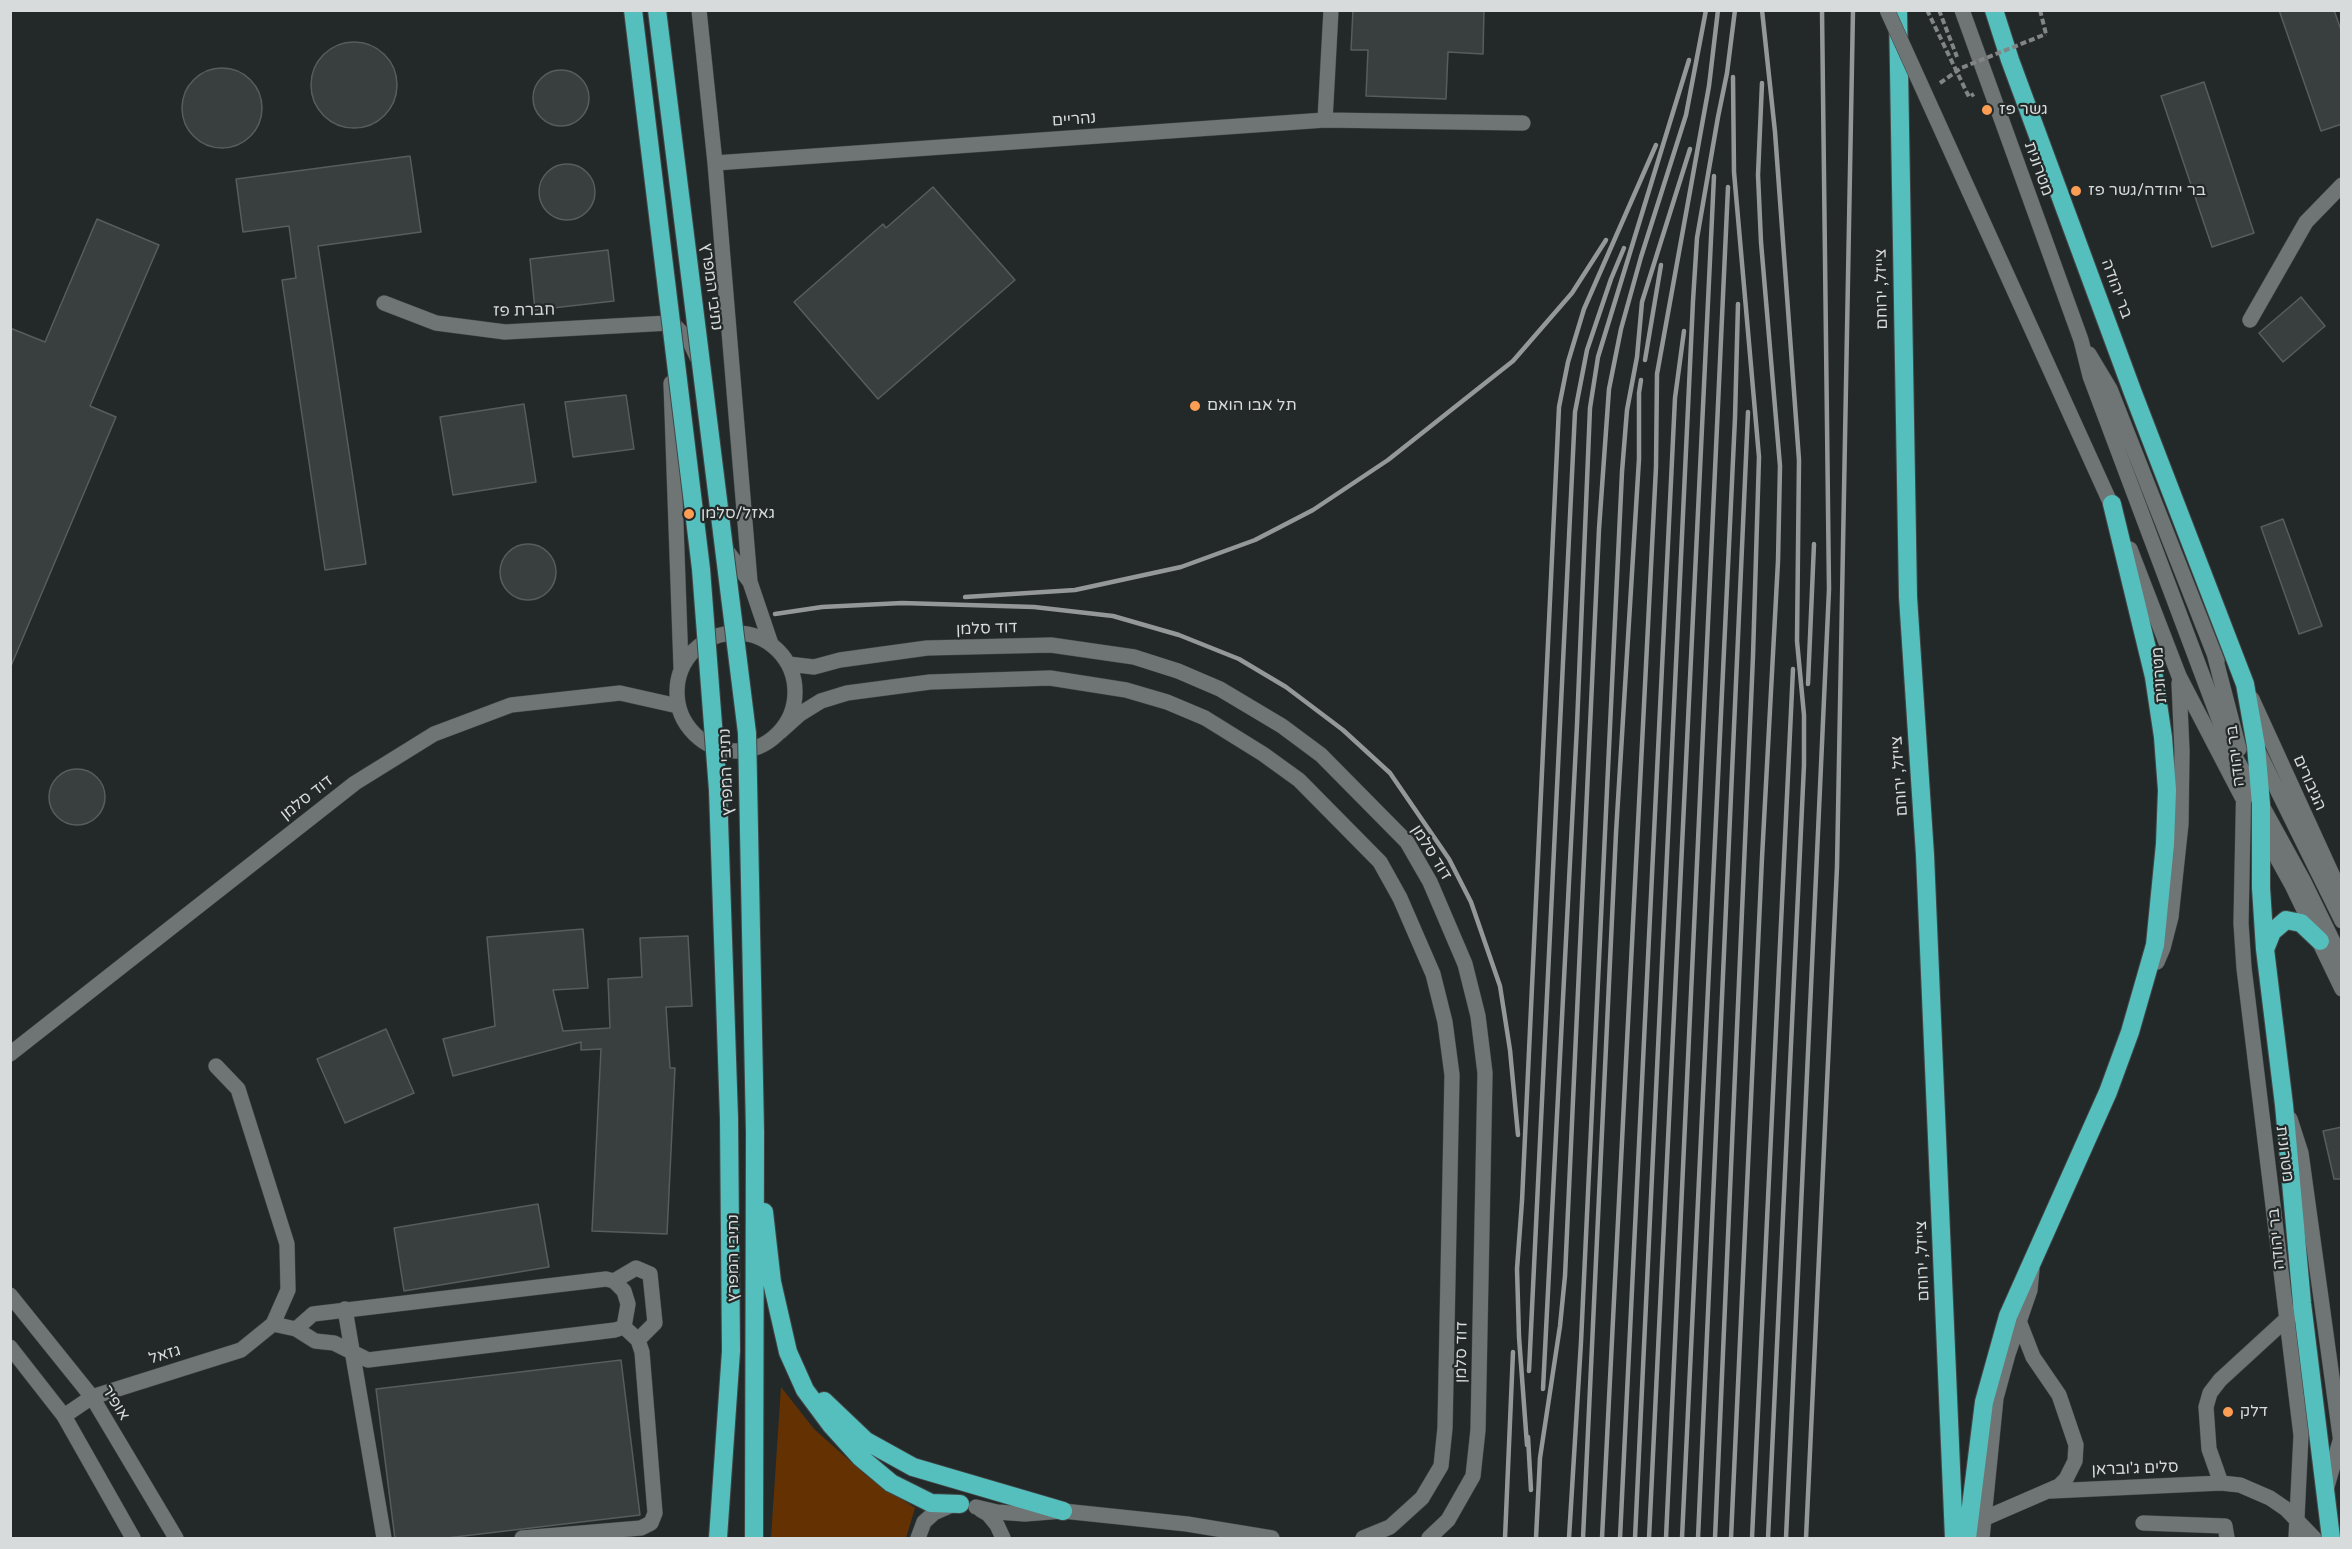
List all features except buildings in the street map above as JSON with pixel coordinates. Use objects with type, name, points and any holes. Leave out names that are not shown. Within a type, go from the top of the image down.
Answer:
[{"type":"highway","name":"נתיבי המפרץ","points":[[631,10],[701,569],[718,790],[729,1118],[731,1352],[718,1539]]},
{"type":"highway","name":"נתיבי המפרץ","points":[[657,10],[747,733],[755,1132],[754,1539]]},
{"type":"highway","name":"צייזל, ירוחם","points":[[1898,10],[1908,597],[1968,1537]]},
{"type":"highway","name":"בר יהודה","points":[[1994,10],[2010,60],[2133,393],[2246,684],[2256,746],[2253,803],[2262,831],[2261,888],[2265,949],[2284,1105],[2302,1303],[2331,1539]]},
{"type":"highway","points":[[2005,10],[2010,60]]},
{"type":"highway","points":[[1968,1537],[1984,1402],[2008,1316],[2108,1092],[2155,945],[2164,855],[2167,790],[2163,737],[2154,676],[2112,504]]},
{"type":"highway","points":[[2265,949],[2272,932],[2286,920],[2301,923],[2320,941]]},
{"type":"highway","points":[[755,1132],[772,1282],[788,1352],[805,1390],[831,1425],[861,1457],[891,1483],[931,1503],[968,1506]]},
{"type":"highway","points":[[788,1352],[823,1400],[866,1441],[913,1467],[1064,1511]]},
{"type":"street","points":[[631,10],[669,323],[681,667]]},
{"type":"street","points":[[699,10],[715,163],[750,582],[771,644],[788,664],[794,681],[795,699],[790,717],[780,732],[766,744],[749,750],[730,752],[712,747],[697,737],[684,723],[678,706],[676,686],[681,667],[690,652],[704,641],[720,634],[738,632],[755,636],[771,644]]},
{"type":"street","points":[[1325,120],[1331,10]]},
{"type":"street","points":[[1887,10],[2112,504],[2179,676],[2253,803]]},
{"type":"street","name":"מטרונית","points":[[1962,10],[2081,340],[2090,376],[2212,703],[2244,773]]},
{"type":"street","name":"נהריים","points":[[715,163],[1325,120],[1523,123]]},
{"type":"street","points":[[2250,320],[2306,222],[2342,185]]},
{"type":"street","name":"חברת פז","points":[[384,303],[436,323],[506,332],[669,323]]},
{"type":"street","points":[[669,323],[682,332],[697,354],[713,513],[727,551],[750,582]]},
{"type":"street","name":"מטרונית","points":[[2081,340],[2110,389],[2214,653],[2256,746],[2342,921]]},
{"type":"street","name":"מטרונית","points":[[2143,988],[2163,948],[2175,886],[2181,824],[2182,761],[2179,676],[2173,610],[2164,570]]},
{"type":"street","name":"דוד סלמן","points":[[788,664],[814,666],[840,660],[927,648],[1051,645],[1134,657],[1178,671],[1220,689],[1282,726],[1321,755],[1407,842],[1430,882],[1465,964],[1478,1016],[1485,1073],[1478,1430],[1473,1476],[1448,1520],[1429,1539]]},
{"type":"street","name":"מטרונית","points":[[2214,653],[2253,803],[2303,880],[2342,960]]},
{"type":"street","name":"דוד סלמן","points":[[780,732],[800,714],[821,701],[847,693],[930,682],[1050,678],[1126,690],[1167,702],[1205,718],[1263,754],[1299,780],[1380,862],[1400,898],[1433,974],[1445,1022],[1452,1075],[1445,1428],[1441,1466],[1422,1498],[1390,1527],[1364,1539]]},
{"type":"street","name":"הגיבורים","points":[[2246,684],[2342,896]]},
{"type":"street","name":"דוד סלמן","points":[[10,1054],[355,783],[434,734],[511,705],[620,693],[678,706]]},
{"type":"street","name":"מטרונית","points":[[2253,803],[2241,913],[2244,968],[2301,1435],[2296,1539]]},
{"type":"street","points":[[2262,831],[2320,941],[2342,989]]},
{"type":"street","points":[[216,1066],[238,1089],[287,1244],[288,1290],[273,1324],[296,1329],[315,1341],[334,1343],[368,1360],[615,1330],[624,1327]]},
{"type":"street","points":[[2284,1105],[2301,1153],[2341,1446],[2325,1495]]},
{"type":"street","points":[[1983,1519],[1996,1398],[2030,1290],[2032,1262]]},
{"type":"street","points":[[614,1281],[636,1268],[650,1274],[654,1323],[639,1340]]},
{"type":"street","points":[[296,1329],[313,1314],[606,1279],[614,1281],[624,1291],[628,1304],[624,1327]]},
{"type":"street","name":"אופיר","points":[[10,1295],[92,1397],[176,1539]]},
{"type":"street","points":[[2221,1484],[2209,1449],[2206,1407],[2210,1393],[2220,1380],[2302,1303]]},
{"type":"street","points":[[345,1309],[384,1539]]},
{"type":"street","points":[[1968,1537],[1983,1519],[2051,1491],[2066,1479],[2075,1461],[2076,1445],[2059,1395],[2033,1357],[2019,1320]]},
{"type":"street","name":"גזאל","points":[[64,1416],[92,1397],[241,1350],[273,1324]]},
{"type":"street","points":[[522,1539],[640,1528],[651,1523],[655,1513],[642,1352],[639,1340],[624,1327]]},
{"type":"street","points":[[10,1347],[64,1416],[133,1539]]},
{"type":"street","name":"סלים ג'ובראן","points":[[2051,1491],[2240,1485],[2270,1498],[2297,1519],[2314,1539]]},
{"type":"street","points":[[918,1539],[924,1522],[946,1506],[968,1506],[1006,1513],[1064,1511],[1187,1524],[1272,1539]]},
{"type":"street","points":[[968,1506],[988,1514],[998,1525],[1003,1539]]},
{"type":"street","points":[[2143,1523],[2225,1526],[2227,1539]]},
{"type":"path","points":[[1927,10],[1969,96],[1980,90]]},
{"type":"path","points":[[1939,10],[1961,68]]},
{"type":"path","points":[[1925,93],[1961,68],[2046,34],[2040,10]]},
{"type":"shaded area","points":[[781,1387],[814,1429],[867,1476],[915,1508],[906,1538],[771,1538]]},
{"type":"railway","points":[[1536,1538],[1540,1458],[1560,1326],[1565,1276],[1599,529],[1609,389],[1621,329],[1641,257],[1686,115],[1706,10]]},
{"type":"railway","points":[[1602,1538],[1656,467],[1657,374],[1709,86],[1718,10]]},
{"type":"railway","points":[[1635,1538],[1697,238],[1727,73],[1735,10]]},
{"type":"railway","points":[[1762,10],[1775,132],[1799,460],[1797,641],[1804,715],[1804,765],[1768,1538]]},
{"type":"railway","points":[[1786,1538],[1829,589],[1822,10]]},
{"type":"railway","points":[[1806,1538],[1837,867],[1853,10]]},
{"type":"railway","points":[[1543,1389],[1577,725],[1590,408],[1598,357],[1689,60]]},
{"type":"railway","points":[[1715,1538],[1753,656],[1759,457],[1734,172],[1733,77]]},
{"type":"railway","points":[[1731,1538],[1778,561],[1780,466],[1761,242],[1758,175],[1762,83]]},
{"type":"railway","points":[[1527,1445],[1519,1337],[1517,1269],[1559,407],[1568,362],[1584,309],[1656,145]]},
{"type":"railway","points":[[1569,1538],[1581,1342],[1622,472],[1627,410],[1637,357],[1642,302],[1690,149]]},
{"type":"railway","points":[[1649,1538],[1714,176]]},
{"type":"railway","points":[[1666,1538],[1728,187]]},
{"type":"railway","points":[[965,597],[1075,590],[1181,567],[1255,540],[1313,510],[1388,460],[1513,361],[1572,293],[1606,240]]},
{"type":"railway","points":[[1529,1371],[1575,412],[1587,350],[1624,248]]},
{"type":"railway","points":[[1645,360],[1661,265]]},
{"type":"railway","points":[[1682,1538],[1735,418],[1738,304]]},
{"type":"railway","points":[[1620,1538],[1675,398],[1684,331]]},
{"type":"railway","points":[[1583,1538],[1616,833],[1639,459],[1641,380]]},
{"type":"railway","points":[[1698,1538],[1748,412]]},
{"type":"railway","points":[[1808,684],[1814,544]]},
{"type":"railway","points":[[775,614],[822,607],[902,603],[1034,607],[1113,616],[1179,635],[1239,659],[1286,687],[1343,730],[1390,773],[1449,859],[1471,902],[1500,986],[1510,1050],[1518,1135]]},
{"type":"railway","points":[[1752,1538],[1793,669]]},
{"type":"railway","points":[[1505,1538],[1513,1352]]},
{"type":"railway","points":[[1528,1437],[1531,1490]]},
{"type":"place","name":"גשר פז","points":[[1987,110]]},
{"type":"place","name":"בר יהודה/גשר פז","points":[[2076,191]]},
{"type":"place","name":"תל אבו הואם","points":[[1195,406]]},
{"type":"place","name":"גאזל/סלמן","points":[[689,514]]},
{"type":"place","name":"דלק","points":[[2228,1412]]}]
